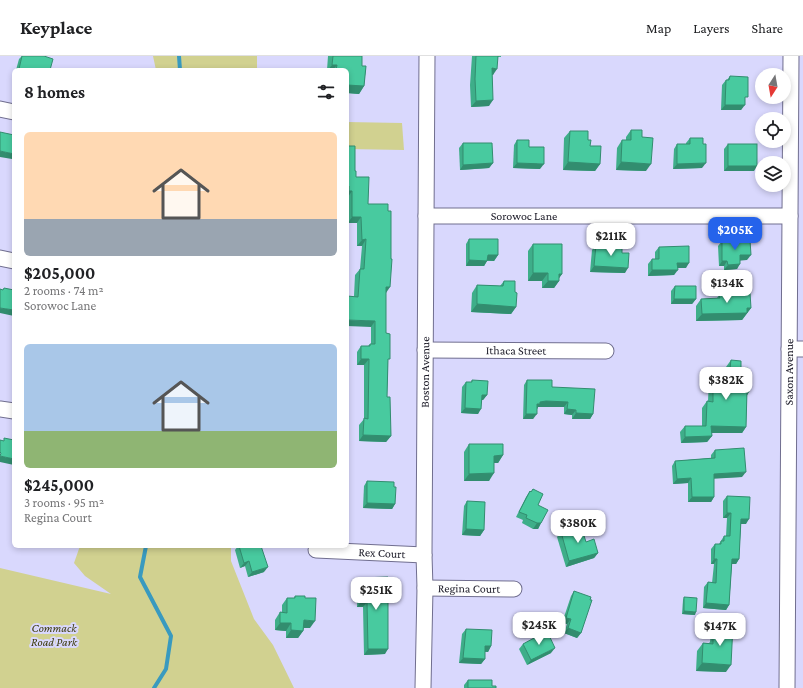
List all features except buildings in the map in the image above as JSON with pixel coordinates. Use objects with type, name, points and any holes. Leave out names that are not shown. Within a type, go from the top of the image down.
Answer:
[{"type":"street","name":"Boston Avenue","points":[[423,688],[425,588],[427,56]]},
{"type":"street","name":"Saxon Avenue","points":[[787,688],[796,349],[790,216],[790,56]]},
{"type":"street","points":[[0,109],[12,112]]},
{"type":"street","name":"Sorowoc Lane","points":[[426,216],[790,216]]},
{"type":"street","points":[[0,258],[12,261]]},
{"type":"street","name":"Ithaca Street","points":[[425,350],[606,351]]},
{"type":"street","points":[[0,409],[12,412]]},
{"type":"street","name":"Rex Court","points":[[316,550],[424,555]]},
{"type":"street","name":"Regina Court","points":[[425,588],[514,588]]},
{"type":"green space","points":[[153,56],[257,56],[257,68],[156,68]]},
{"type":"green space","points":[[349,122],[402,123],[404,150],[349,149]]},
{"type":"green space","name":"Commack Road Park","points":[[79,548],[231,548],[231,561],[254,619],[273,645],[294,688],[0,688],[0,568],[111,594],[85,576],[74,563]]},
{"type":"waterway","points":[[179,56],[180,68]]},
{"type":"waterway","points":[[146,548],[140,577],[171,636],[166,669],[154,688]]}]
